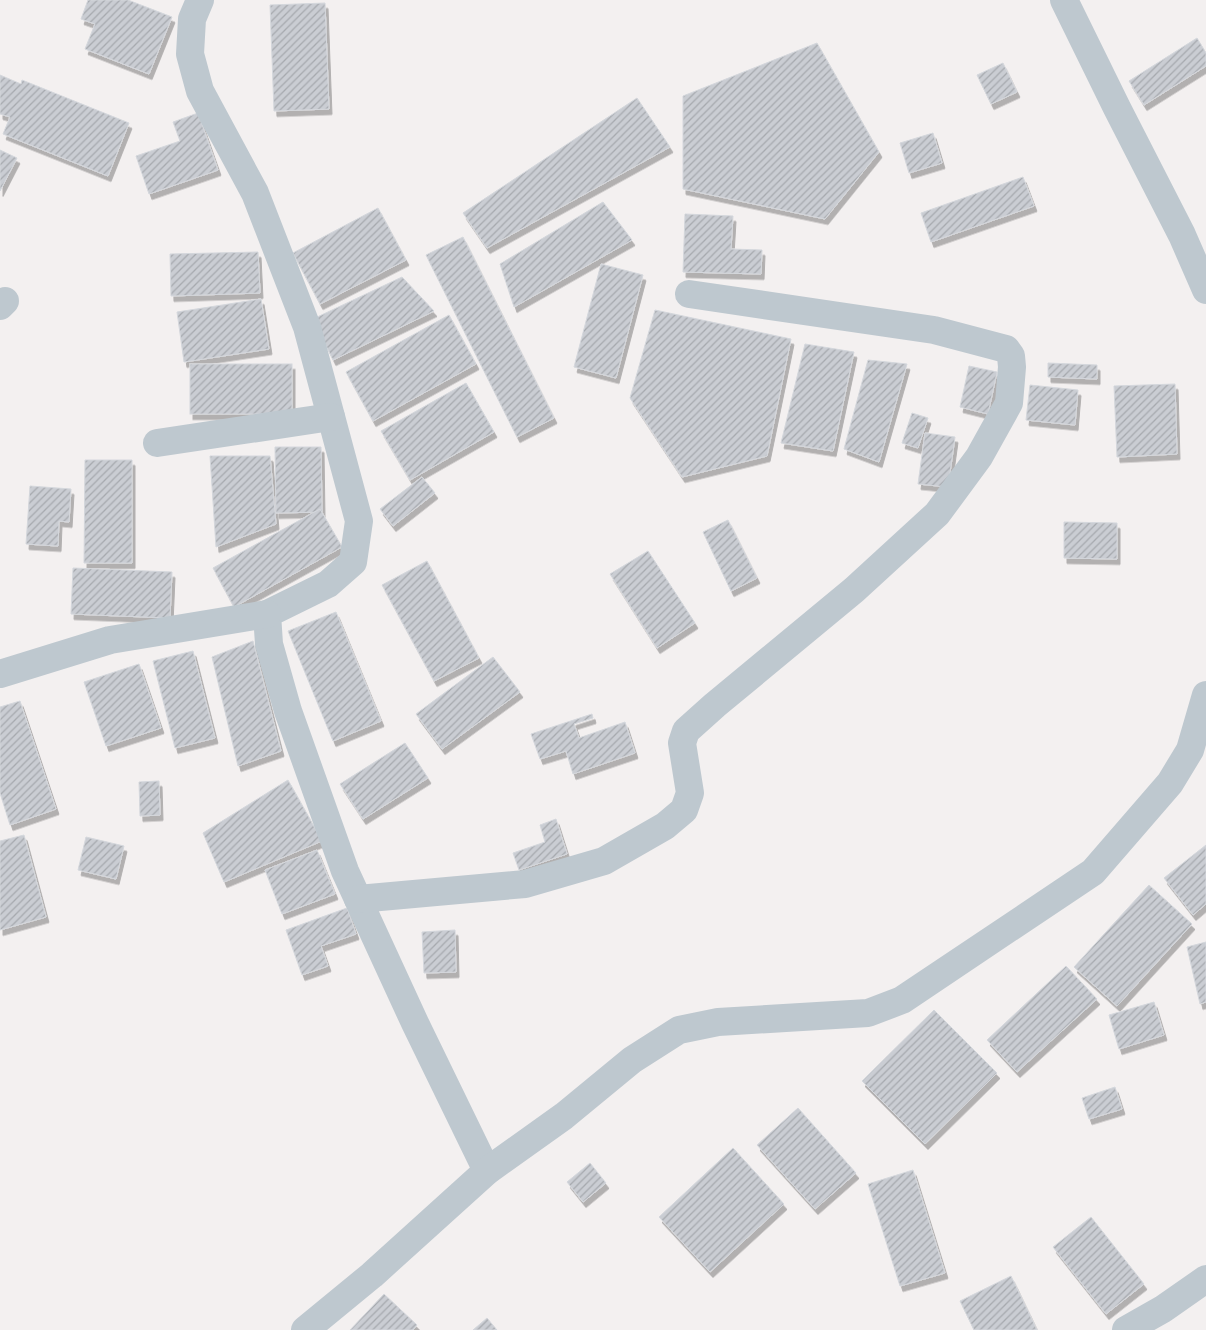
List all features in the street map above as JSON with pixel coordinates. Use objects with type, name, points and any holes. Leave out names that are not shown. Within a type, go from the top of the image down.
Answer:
[{"type":"street","points":[[0,674],[110,640],[267,614],[328,584],[354,562],[359,520],[307,326],[255,193],[200,91],[190,54],[192,20],[200,0]]},
{"type":"street","points":[[1064,0],[1182,235],[1206,290]]},
{"type":"street","points":[[358,899],[525,884],[604,861],[666,826],[684,810],[690,793],[682,743],[686,731],[715,704],[854,590],[937,514],[979,458],[1009,403],[1012,367],[1011,356],[1006,349],[934,330],[689,294]]},
{"type":"street","points":[[157,443],[331,417]]},
{"type":"street","points":[[267,614],[269,644],[288,711],[345,871],[487,1171]]},
{"type":"street","points":[[305,1330],[372,1275],[487,1171],[564,1116],[632,1060],[680,1030],[718,1022],[868,1013],[902,1000],[1093,872],[1170,783],[1190,750],[1206,694]]},
{"type":"street","points":[[1126,1330],[1163,1309],[1206,1280]]},
{"type":"building","points":[[88,0],[128,0],[172,17],[149,74],[85,49],[95,24],[81,19]]},
{"type":"building","points":[[325,3],[329,109],[274,111],[270,5]]},
{"type":"building","points":[[1197,38],[1206,53],[1206,66],[1144,105],[1129,81]]},
{"type":"building","points":[[817,43],[879,152],[825,219],[683,189],[683,96]]},
{"type":"building","points":[[1003,63],[1017,92],[991,104],[977,75]]},
{"type":"building","points":[[0,75],[21,84],[22,80],[129,123],[108,176],[3,134],[10,117],[0,114]]},
{"type":"building","points":[[637,98],[670,147],[487,248],[463,213]]},
{"type":"building","points":[[198,113],[218,170],[149,194],[136,156],[180,141],[173,122]]},
{"type":"building","points":[[933,133],[942,163],[909,173],[900,143]]},
{"type":"building","points":[[0,150],[17,158],[0,191]]},
{"type":"building","points":[[1023,177],[1034,206],[931,242],[921,213]]},
{"type":"building","points":[[603,202],[632,240],[514,307],[500,264]]},
{"type":"building","points":[[378,208],[406,260],[320,304],[293,253]]},
{"type":"building","points":[[685,214],[733,216],[731,249],[762,250],[761,274],[683,272]]},
{"type":"building","points":[[463,237],[554,418],[517,437],[426,255]]},
{"type":"building","points":[[258,252],[260,293],[171,296],[170,254]]},
{"type":"building","points":[[601,264],[643,275],[616,378],[574,367]]},
{"type":"building","points":[[402,277],[434,311],[333,360],[313,319]]},
{"type":"building","points":[[261,299],[269,349],[184,362],[177,312]]},
{"type":"building","points":[[655,310],[791,339],[767,456],[682,477],[630,398]]},
{"type":"building","points":[[449,315],[476,364],[373,421],[346,372]]},
{"type":"building","points":[[805,344],[854,352],[833,451],[781,443]]},
{"type":"building","points":[[868,360],[907,364],[879,462],[844,449]]},
{"type":"building","points":[[1048,363],[1097,365],[1097,379],[1048,377]]},
{"type":"building","points":[[190,364],[292,364],[292,414],[190,414]]},
{"type":"building","points":[[969,366],[997,372],[988,414],[960,407]]},
{"type":"building","points":[[466,383],[494,432],[410,480],[381,431]]},
{"type":"building","points":[[1175,384],[1177,454],[1117,457],[1114,386]]},
{"type":"building","points":[[1030,385],[1078,390],[1075,425],[1026,420]]},
{"type":"building","points":[[912,413],[928,418],[918,448],[902,443]]},
{"type":"building","points":[[925,433],[955,437],[948,487],[918,484]]},
{"type":"building","points":[[275,447],[321,447],[322,512],[276,513]]},
{"type":"building","points":[[210,456],[270,456],[276,524],[216,547]]},
{"type":"building","points":[[85,460],[132,460],[132,563],[84,563]]},
{"type":"building","points":[[422,477],[435,493],[393,526],[380,509]]},
{"type":"building","points":[[30,486],[71,489],[69,522],[59,521],[58,546],[26,544]]},
{"type":"building","points":[[320,509],[342,547],[234,607],[213,568]]},
{"type":"building","points":[[728,520],[757,578],[731,591],[703,532]]},
{"type":"building","points":[[1064,522],[1117,523],[1117,559],[1064,558]]},
{"type":"building","points":[[648,551],[695,623],[657,648],[610,574]]},
{"type":"building","points":[[427,561],[479,658],[434,681],[382,585]]},
{"type":"building","points":[[73,568],[172,572],[170,618],[71,614]]},
{"type":"building","points":[[336,612],[381,721],[333,741],[288,631]]},
{"type":"building","points":[[253,641],[281,751],[238,766],[212,657]]},
{"type":"building","points":[[193,651],[215,738],[175,748],[153,661]]},
{"type":"building","points":[[493,657],[520,692],[442,749],[416,714]]},
{"type":"building","points":[[139,664],[161,728],[106,746],[84,682]]},
{"type":"building","points":[[20,701],[56,809],[10,825],[0,793],[0,707]]},
{"type":"building","points":[[592,714],[593,718],[574,724],[579,738],[625,722],[635,753],[573,774],[566,751],[540,759],[531,734]]},
{"type":"building","points":[[405,743],[428,778],[363,819],[340,784]]},
{"type":"building","points":[[288,780],[322,841],[224,882],[203,833]]},
{"type":"building","points":[[159,781],[160,815],[140,816],[139,782]]},
{"type":"building","points":[[556,819],[567,854],[519,870],[513,853],[545,842],[540,825]]},
{"type":"building","points":[[24,835],[46,917],[0,930],[0,841]]},
{"type":"building","points":[[86,837],[124,846],[116,879],[78,870]]},
{"type":"building","points":[[1206,845],[1206,904],[1193,915],[1164,878]]},
{"type":"building","points":[[317,850],[335,894],[282,914],[265,870]]},
{"type":"building","points":[[1149,885],[1192,924],[1117,1006],[1074,967]]},
{"type":"building","points":[[347,908],[356,934],[321,946],[328,966],[302,975],[286,930]]},
{"type":"building","points":[[455,930],[456,972],[424,973],[422,932]]},
{"type":"building","points":[[1206,942],[1206,1002],[1200,1004],[1187,947]]},
{"type":"building","points":[[1066,966],[1097,999],[1017,1072],[987,1040]]},
{"type":"building","points":[[1154,1002],[1164,1035],[1119,1049],[1109,1015]]},
{"type":"building","points":[[934,1010],[997,1073],[925,1144],[862,1081]]},
{"type":"building","points":[[1115,1087],[1122,1109],[1089,1119],[1082,1098]]},
{"type":"building","points":[[798,1108],[856,1173],[815,1209],[757,1145]]},
{"type":"building","points":[[733,1148],[784,1204],[710,1272],[659,1217]]},
{"type":"building","points":[[590,1163],[606,1183],[583,1202],[567,1182]]},
{"type":"building","points":[[913,1170],[945,1273],[900,1286],[868,1184]]},
{"type":"building","points":[[1091,1217],[1144,1284],[1106,1314],[1053,1247]]},
{"type":"building","points":[[1011,1276],[1037,1330],[974,1330],[960,1301]]},
{"type":"building","points":[[384,1294],[417,1325],[413,1330],[350,1330]]},
{"type":"building","points":[[487,1318],[497,1330],[473,1330]]}]
